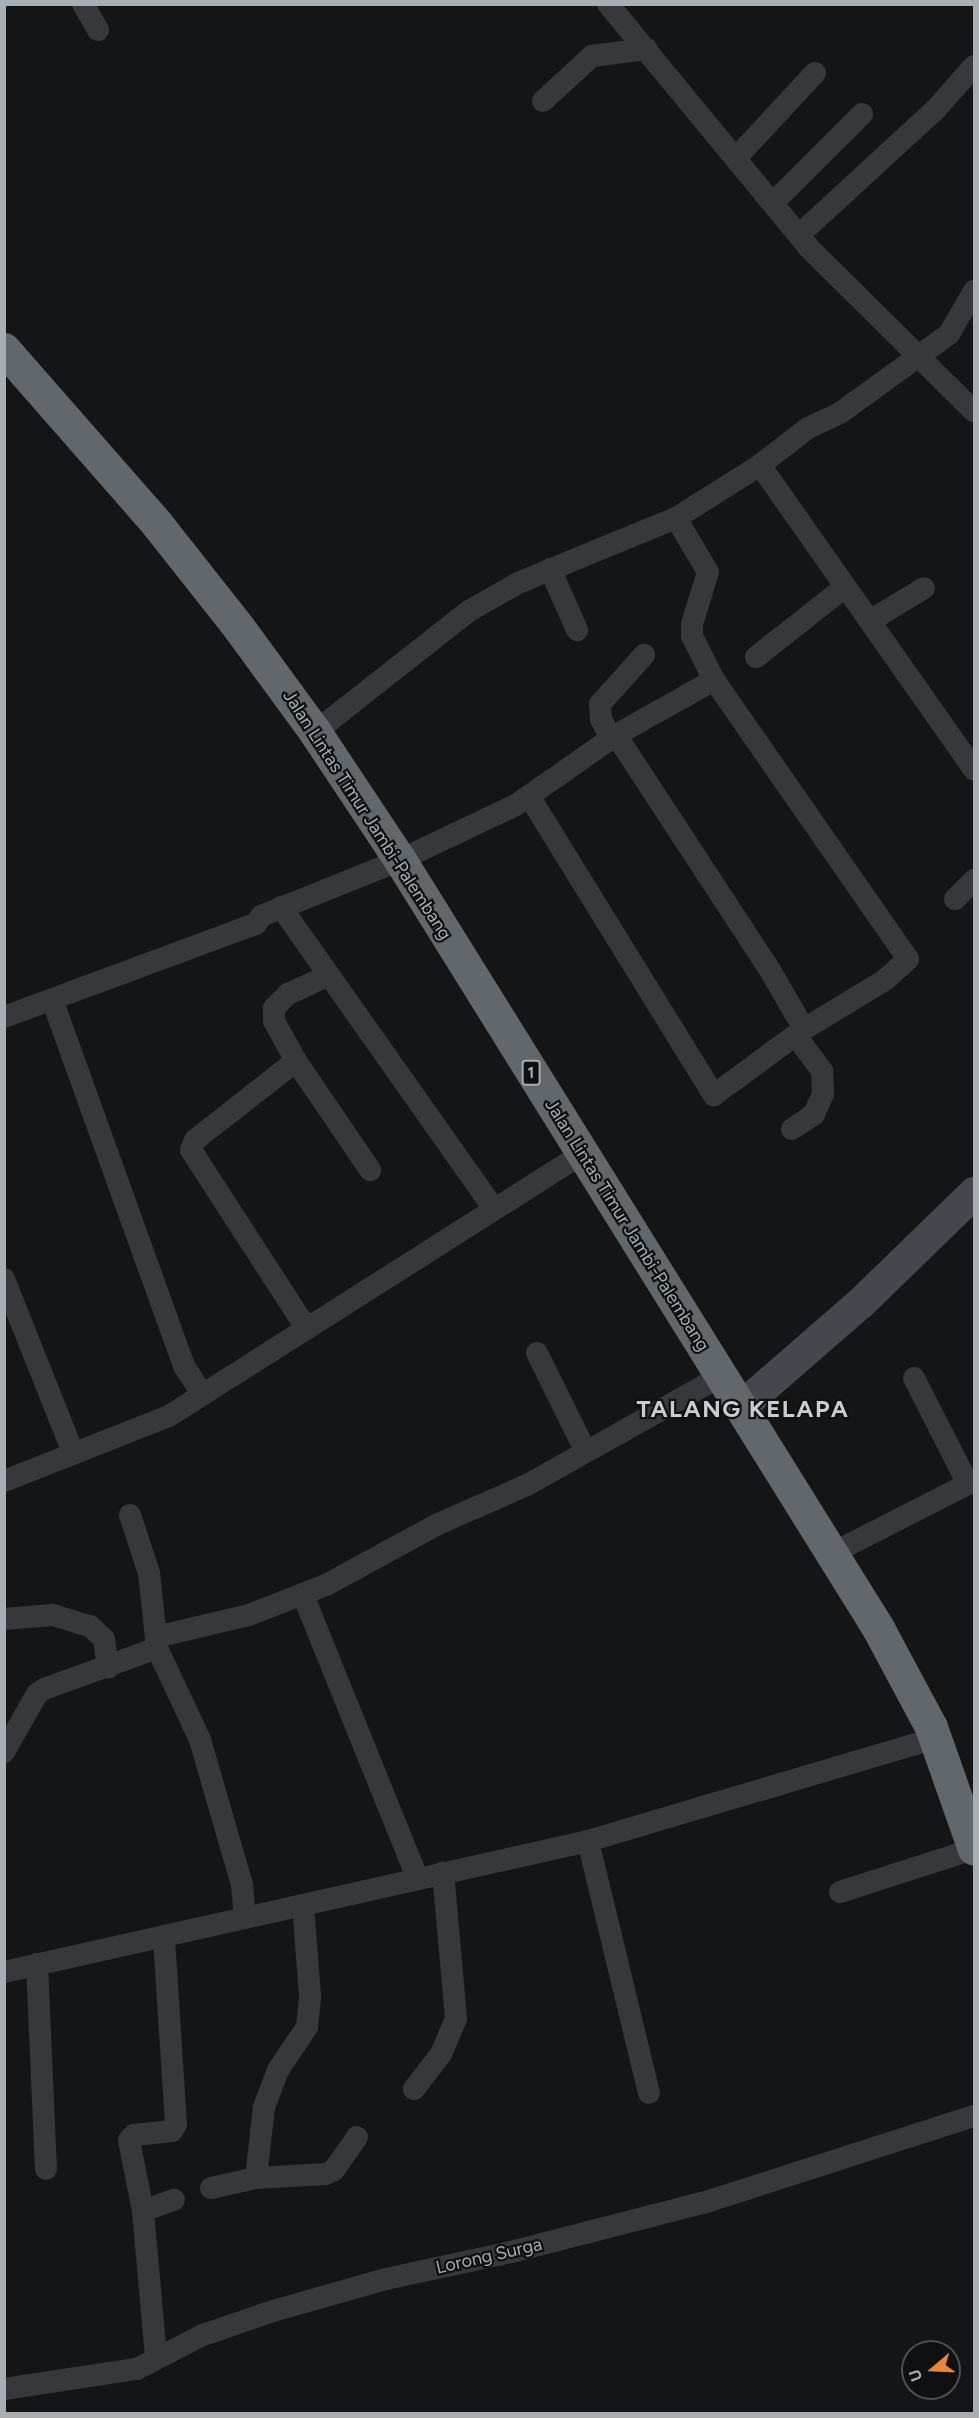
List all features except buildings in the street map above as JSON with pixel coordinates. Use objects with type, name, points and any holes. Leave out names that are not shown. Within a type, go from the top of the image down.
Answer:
[{"type":"highway","name":"Jalan Lintas Timur Jambi-Palembang","points":[[9,364],[157,524],[315,732],[400,860],[740,1408],[833,1553],[936,1738],[975,1849]]},
{"type":"street","points":[[83,4],[98,30]]},
{"type":"street","points":[[610,5],[799,235],[975,411]]},
{"type":"street","points":[[543,101],[592,56],[647,49]]},
{"type":"street","points":[[799,235],[936,109],[975,66]]},
{"type":"street","points":[[736,158],[815,74]]},
{"type":"street","points":[[772,203],[862,114]]},
{"type":"street","points":[[315,732],[445,627],[518,584],[676,518],[760,465],[808,428],[840,413],[949,333],[975,291]]},
{"type":"street","points":[[760,465],[975,769]]},
{"type":"street","points":[[529,796],[714,1095],[800,1033],[885,980],[908,959],[714,680],[692,636],[692,624],[708,572],[676,518]]},
{"type":"street","points":[[550,569],[577,630]]},
{"type":"street","points":[[756,657],[845,587]]},
{"type":"street","points":[[870,621],[924,588]]},
{"type":"street","points":[[644,655],[600,704],[601,719],[771,972],[800,1033],[822,1071],[823,1094],[814,1114],[792,1130]]},
{"type":"street","points":[[7,1012],[52,1002],[256,924],[261,915],[400,860],[529,796],[614,737],[714,680]]},
{"type":"street","points":[[955,899],[975,880]]},
{"type":"street","points":[[281,907],[494,1209]]},
{"type":"street","points":[[329,975],[288,994],[274,1008],[274,1021],[296,1061],[370,1170]]},
{"type":"street","points":[[52,1002],[184,1366],[202,1394]]},
{"type":"street","points":[[296,1061],[195,1140],[191,1150],[307,1329]]},
{"type":"street","points":[[4,1481],[169,1416],[582,1154]]},
{"type":"street","points":[[740,1408],[861,1303],[974,1195]]},
{"type":"street","points":[[4,1279],[74,1452]]},
{"type":"street","points":[[537,1353],[586,1452]]},
{"type":"street","points":[[4,1752],[37,1694],[51,1685],[108,1668],[157,1642],[227,1621],[303,1594],[586,1452],[721,1376]]},
{"type":"street","points":[[833,1553],[971,1482],[914,1378]]},
{"type":"street","points":[[130,1515],[149,1573],[157,1642],[200,1740],[242,1885],[245,1918]]},
{"type":"street","points":[[303,1594],[418,1879]]},
{"type":"street","points":[[4,1619],[53,1615],[90,1626],[104,1639],[108,1668]]},
{"type":"street","points":[[4,1971],[588,1841],[936,1738]]},
{"type":"street","points":[[588,1841],[649,2093]]},
{"type":"street","points":[[840,1892],[975,1849]]},
{"type":"street","points":[[414,2089],[441,2054],[456,2018],[443,1874]]},
{"type":"street","points":[[256,2178],[264,2107],[278,2070],[308,2027],[310,1996],[303,1905]]},
{"type":"street","points":[[156,2357],[143,2211],[129,2140],[134,2135],[172,2130],[176,2124],[164,1936]]},
{"type":"street","points":[[37,1964],[46,2169]]},
{"type":"street","name":"Lorong Surga","points":[[4,2389],[137,2369],[156,2357],[273,2311],[386,2279],[511,2252],[709,2201],[975,2116]]},
{"type":"street","points":[[211,2188],[256,2178],[326,2174],[334,2170],[357,2137]]},
{"type":"street","points":[[143,2211],[174,2200]]},
{"type":"district","name":"TALANG KELAPA","points":[[743,1409]]}]
